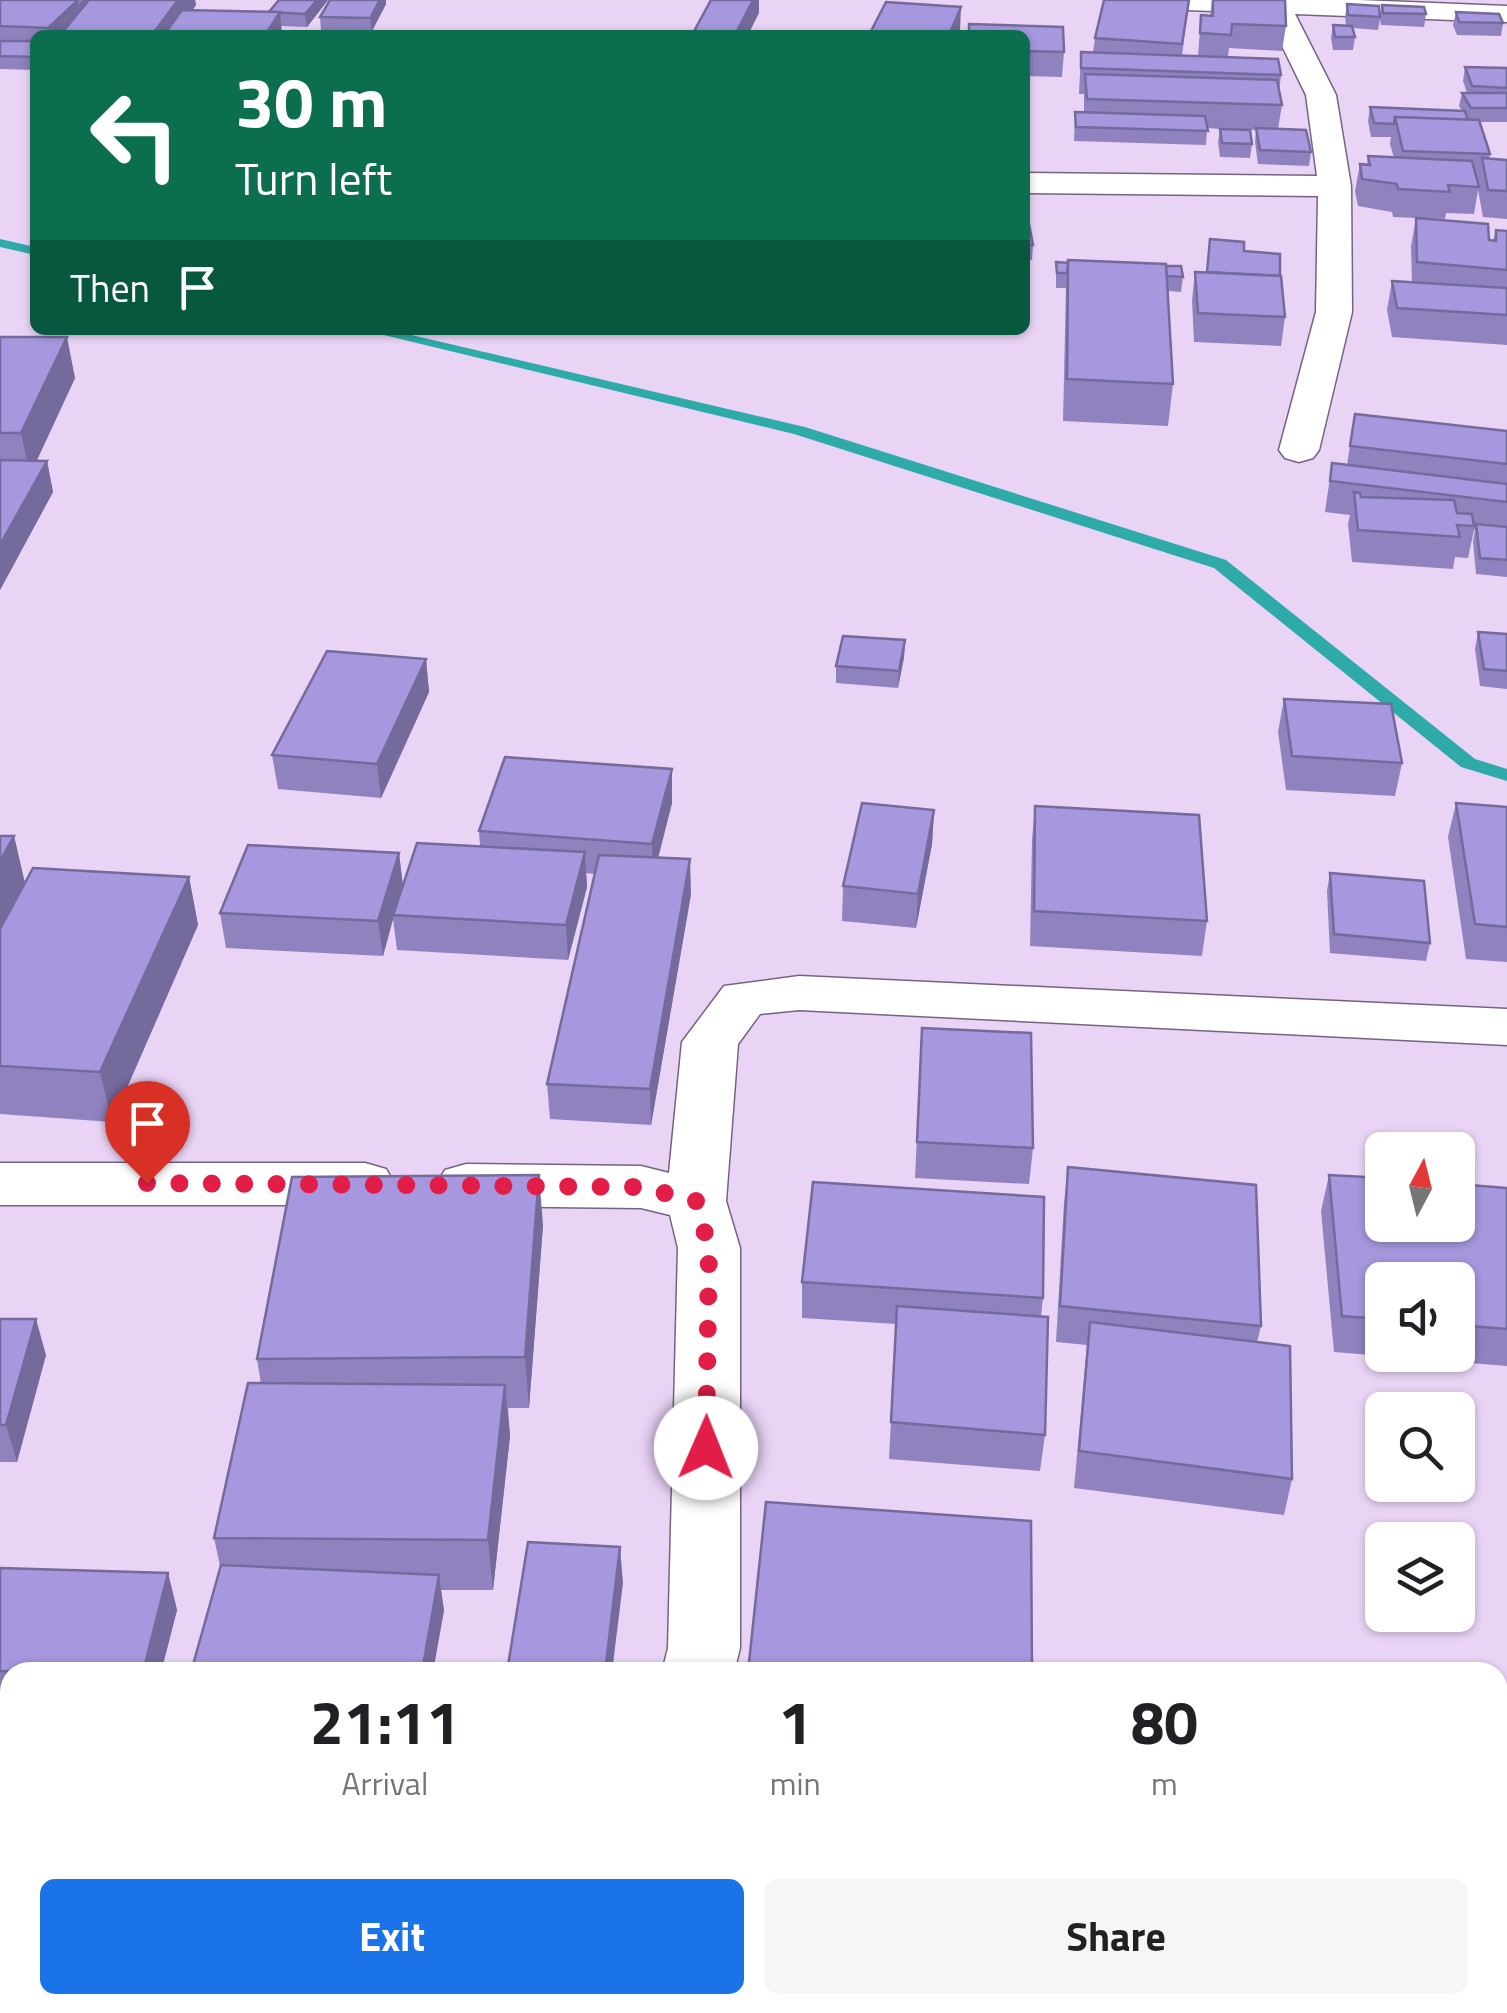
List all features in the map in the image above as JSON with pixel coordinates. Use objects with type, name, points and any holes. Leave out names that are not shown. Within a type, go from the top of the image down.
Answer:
[{"type":"street","points":[[1133,0],[1507,14]]},
{"type":"street","points":[[1277,3],[1321,95],[1335,186],[1334,312],[1299,450]]},
{"type":"street","points":[[1030,183],[1335,186]]},
{"type":"street","points":[[700,1662],[704,1648],[709,1248],[696,1201],[710,1042],[743,998],[799,993],[1507,1027]]},
{"type":"street","points":[[0,1184],[641,1187],[696,1201]]},
{"type":"building","points":[[0,0],[78,0],[48,28],[0,26]]},
{"type":"building","points":[[89,0],[178,0],[156,30],[64,30]]},
{"type":"building","points":[[279,0],[317,0],[305,14],[269,12]]},
{"type":"building","points":[[330,0],[380,0],[370,18],[320,17]]},
{"type":"building","points":[[711,0],[753,0],[738,30],[695,30]]},
{"type":"building","points":[[1104,0],[1189,0],[1182,44],[1095,38]]},
{"type":"building","points":[[1213,0],[1285,0],[1286,26],[1232,24],[1231,35],[1200,33],[1201,15],[1213,16]]},
{"type":"building","points":[[886,2],[961,7],[951,30],[872,30]]},
{"type":"building","points":[[1347,4],[1379,6],[1380,17],[1348,15]]},
{"type":"building","points":[[1382,5],[1424,7],[1426,14],[1383,13]]},
{"type":"building","points":[[182,10],[280,12],[268,30],[168,30]]},
{"type":"building","points":[[1456,12],[1499,14],[1503,23],[1459,22]]},
{"type":"building","points":[[969,24],[1063,27],[1064,52],[1030,51],[1030,30],[969,30]]},
{"type":"building","points":[[1333,25],[1352,26],[1355,37],[1335,37]]},
{"type":"building","points":[[0,41],[30,41],[30,57],[0,56]]},
{"type":"building","points":[[1081,52],[1278,59],[1281,75],[1081,68]]},
{"type":"building","points":[[1465,67],[1507,68],[1507,88],[1472,86]]},
{"type":"building","points":[[1085,74],[1277,80],[1282,105],[1087,99]]},
{"type":"building","points":[[1462,93],[1507,93],[1507,108],[1471,108]]},
{"type":"building","points":[[1370,107],[1465,111],[1468,120],[1395,117],[1394,124],[1374,123]]},
{"type":"building","points":[[1075,112],[1205,116],[1208,131],[1076,127]]},
{"type":"building","points":[[1395,117],[1479,120],[1490,154],[1403,151]]},
{"type":"building","points":[[1256,128],[1306,130],[1311,152],[1260,150]]},
{"type":"building","points":[[1220,129],[1250,130],[1252,144],[1222,143]]},
{"type":"building","points":[[1368,156],[1472,161],[1479,187],[1448,185],[1450,192],[1398,189],[1397,184],[1362,179],[1360,164],[1370,165]]},
{"type":"building","points":[[1482,158],[1507,160],[1507,191],[1488,190]]},
{"type":"building","points":[[1416,218],[1488,224],[1489,240],[1496,241],[1496,230],[1507,231],[1507,270],[1417,262]]},
{"type":"building","points":[[1210,239],[1244,242],[1244,251],[1280,254],[1280,276],[1207,272]]},
{"type":"building","points":[[1068,260],[1166,264],[1173,384],[1067,379]]},
{"type":"building","points":[[1056,262],[1068,263],[1067,273],[1057,273]]},
{"type":"building","points":[[1166,266],[1181,266],[1183,277],[1167,276]]},
{"type":"building","points":[[1195,272],[1281,276],[1285,317],[1198,313]]},
{"type":"building","points":[[1392,281],[1507,288],[1507,315],[1397,308]]},
{"type":"building","points":[[0,337],[67,337],[21,433],[0,433]]},
{"type":"building","points":[[1355,414],[1507,431],[1507,464],[1350,446]]},
{"type":"building","points":[[0,460],[47,461],[0,545]]},
{"type":"building","points":[[1332,463],[1507,484],[1507,502],[1330,481]]},
{"type":"building","points":[[1354,492],[1361,497],[1454,500],[1457,513],[1472,514],[1474,526],[1457,525],[1460,537],[1358,530]]},
{"type":"building","points":[[1476,524],[1507,527],[1507,560],[1480,558]]},
{"type":"building","points":[[1478,632],[1507,634],[1507,671],[1484,669]]},
{"type":"building","points":[[843,636],[905,640],[899,671],[836,666]]},
{"type":"building","points":[[327,651],[426,659],[377,764],[272,755]]},
{"type":"building","points":[[1284,699],[1391,704],[1402,763],[1292,756]]},
{"type":"building","points":[[505,757],[672,769],[652,844],[479,831]]},
{"type":"building","points":[[862,803],[934,810],[918,894],[843,886]]},
{"type":"building","points":[[1456,803],[1507,807],[1507,927],[1475,924]]},
{"type":"building","points":[[1035,806],[1199,815],[1207,921],[1034,911]]},
{"type":"building","points":[[0,836],[14,836],[0,861]]},
{"type":"building","points":[[417,843],[585,852],[566,925],[393,915]]},
{"type":"building","points":[[248,845],[399,853],[378,921],[220,913]]},
{"type":"building","points":[[599,855],[690,859],[650,1089],[547,1084]]},
{"type":"building","points":[[33,868],[189,877],[100,1072],[0,1066],[0,929]]},
{"type":"building","points":[[1330,873],[1424,881],[1430,943],[1334,934]]},
{"type":"building","points":[[922,1028],[1031,1033],[1033,1148],[917,1142]]},
{"type":"building","points":[[1068,1167],[1256,1185],[1261,1326],[1060,1306]]},
{"type":"building","points":[[539,1175],[525,1357],[257,1359],[292,1177]]},
{"type":"building","points":[[1329,1175],[1365,1177],[1365,1242],[1475,1242],[1475,1185],[1507,1188],[1507,1329],[1475,1326],[1475,1262],[1365,1262],[1365,1318],[1342,1316]]},
{"type":"building","points":[[813,1182],[1044,1197],[1043,1298],[802,1282]]},
{"type":"building","points":[[897,1306],[1048,1317],[1045,1435],[891,1422]]},
{"type":"building","points":[[0,1319],[36,1319],[6,1425],[0,1425]]},
{"type":"building","points":[[1090,1322],[1290,1346],[1292,1479],[1079,1451]]},
{"type":"building","points":[[248,1383],[505,1385],[488,1540],[214,1538]]},
{"type":"building","points":[[766,1502],[1031,1521],[1032,1662],[749,1662]]},
{"type":"building","points":[[528,1542],[620,1547],[606,1662],[509,1662]]},
{"type":"building","points":[[221,1565],[439,1575],[424,1662],[194,1662]]},
{"type":"building","points":[[0,1568],[168,1573],[146,1662],[0,1662]]},
{"type":"waterway","points":[[0,243],[30,250]]},
{"type":"waterway","points":[[392,335],[799,430],[1220,564],[1468,763],[1507,775]]},
{"type":"route","points":[[147,1183],[641,1187],[696,1201],[709,1248],[706,1448]]}]
